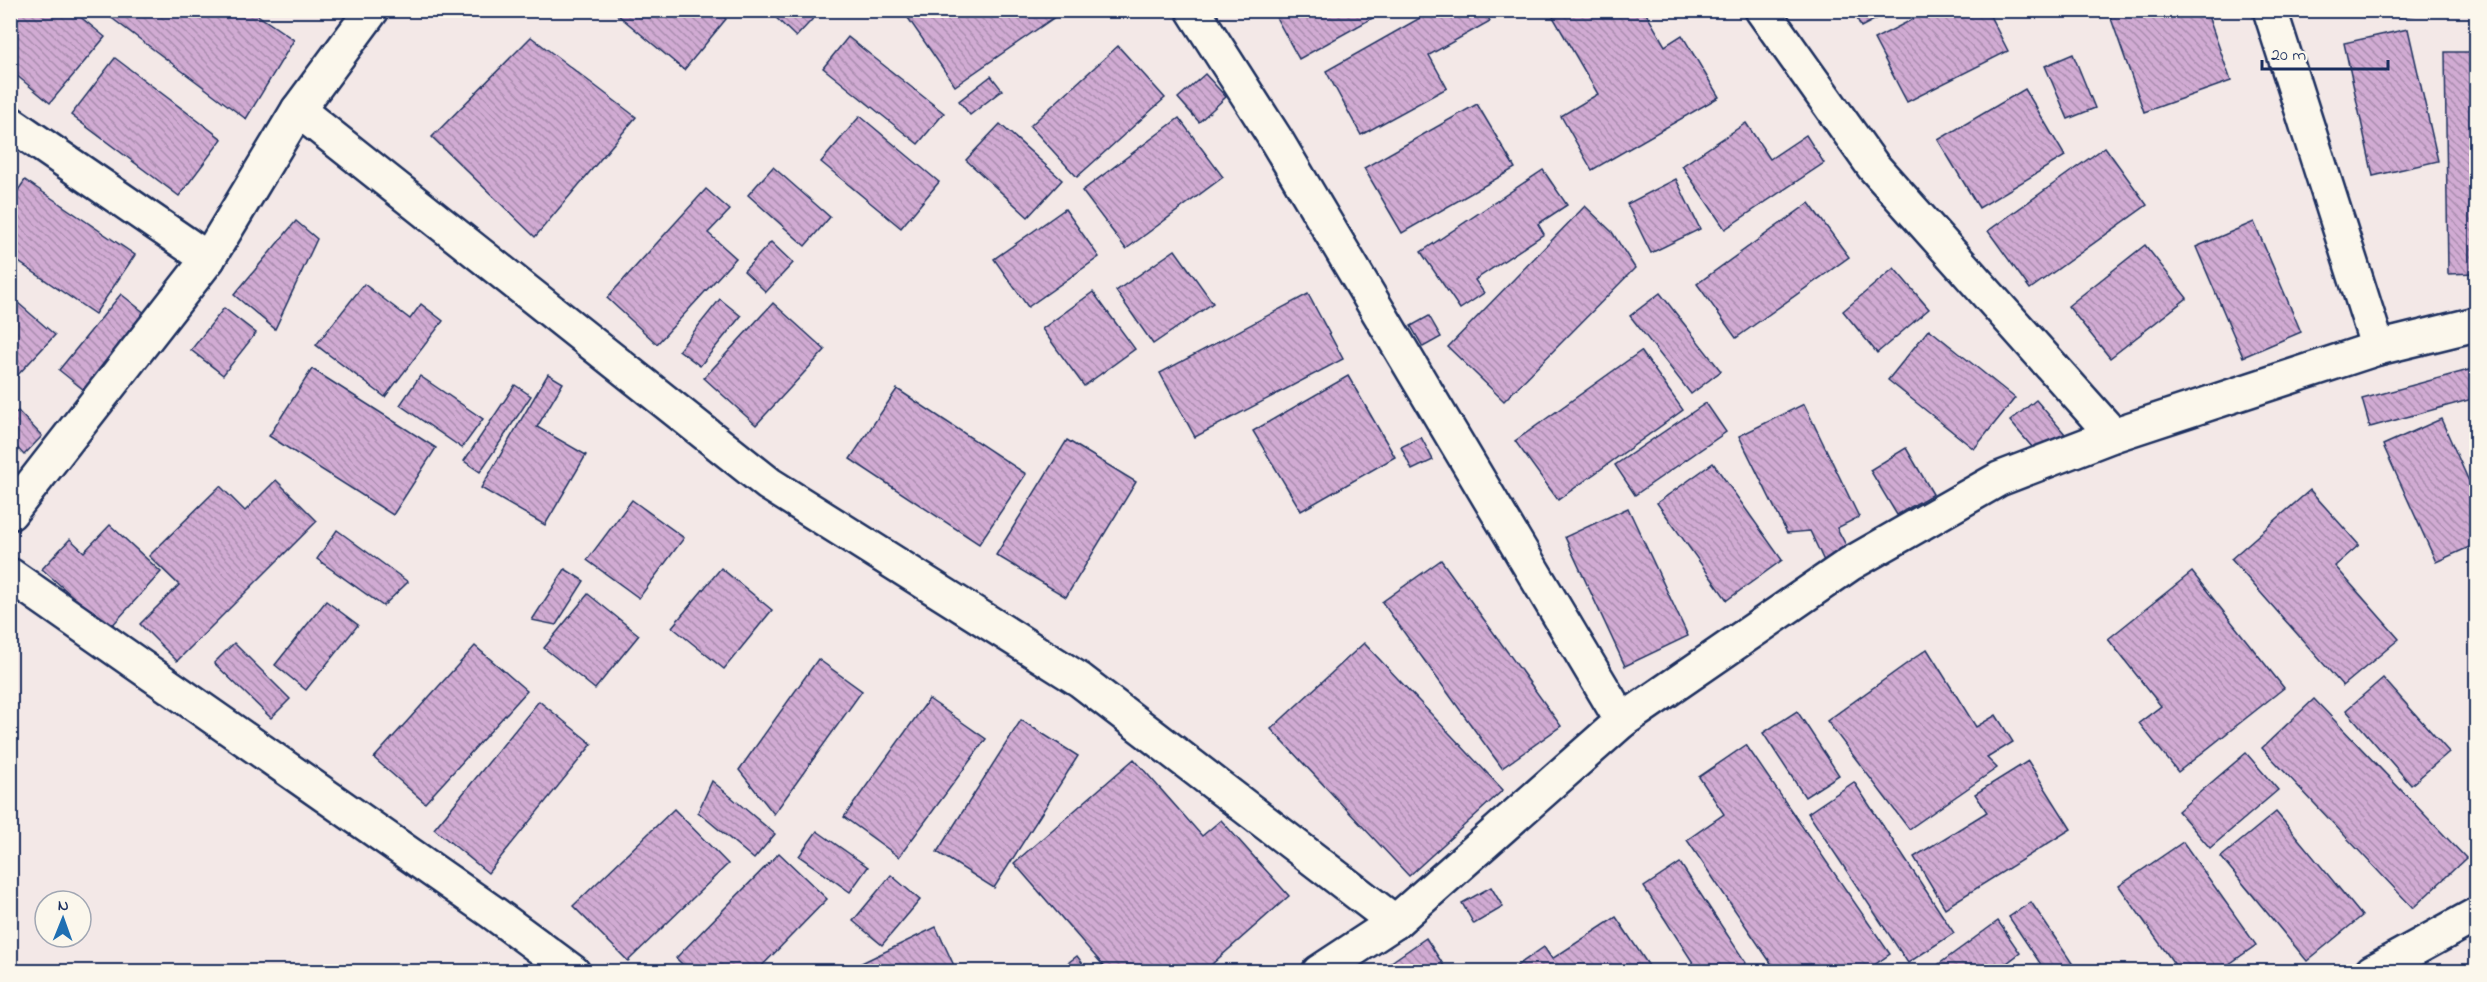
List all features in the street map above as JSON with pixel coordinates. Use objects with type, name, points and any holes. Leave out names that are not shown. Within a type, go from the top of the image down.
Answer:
[{"type":"street","points":[[10,513],[208,259],[298,110],[372,10]]},
{"type":"street","points":[[1193,10],[1275,138],[1622,721]]},
{"type":"street","points":[[1762,10],[1873,166],[2113,435]]},
{"type":"street","points":[[2270,10],[2378,348]]},
{"type":"street","points":[[298,110],[769,484],[1080,680],[1395,922]]},
{"type":"street","points":[[10,123],[208,259]]},
{"type":"street","points":[[1319,972],[1395,922],[1622,721],[1850,564],[2000,479],[2113,435],[2378,348],[2476,324]]},
{"type":"street","points":[[10,575],[492,912],[573,972]]},
{"type":"street","points":[[2372,972],[2476,915]]},
{"type":"building","points":[[17,10],[72,10],[105,37],[50,103],[10,70],[10,19]]},
{"type":"building","points":[[101,10],[250,10],[294,40],[246,119]]},
{"type":"building","points":[[612,10],[715,10],[726,19],[684,70]]},
{"type":"building","points":[[768,10],[821,10],[796,37]]},
{"type":"building","points":[[919,10],[1065,10],[955,86],[908,18]]},
{"type":"building","points":[[1272,10],[1387,10],[1299,59]]},
{"type":"building","points":[[1434,10],[1484,10],[1490,21],[1429,55],[1447,88],[1361,135],[1326,71]]},
{"type":"building","points":[[1549,10],[1644,10],[1665,46],[1682,35],[1719,97],[1592,170],[1561,116],[1598,94]]},
{"type":"building","points":[[1853,10],[1893,10],[1861,27]]},
{"type":"building","points":[[1931,10],[1987,10],[2008,51],[1907,102],[1874,39]]},
{"type":"building","points":[[2108,10],[2206,10],[2231,81],[2144,112]]},
{"type":"building","points":[[2399,10],[2443,10],[2400,17]]},
{"type":"building","points":[[2408,29],[2438,161],[2373,176],[2344,43]]},
{"type":"building","points":[[531,37],[636,117],[535,237],[432,137]]},
{"type":"building","points":[[848,37],[944,113],[918,144],[823,68]]},
{"type":"building","points":[[1118,46],[1165,98],[1077,177],[1030,126]]},
{"type":"building","points":[[2445,52],[2476,52],[2476,273],[2448,274]]},
{"type":"building","points":[[2073,54],[2095,108],[2068,119],[2045,66]]},
{"type":"building","points":[[115,58],[222,139],[179,196],[71,115]]},
{"type":"building","points":[[1205,74],[1226,97],[1199,122],[1178,98]]},
{"type":"building","points":[[991,76],[1002,90],[970,115],[959,101]]},
{"type":"building","points":[[2025,89],[2065,156],[1979,208],[1938,140]]},
{"type":"building","points":[[1477,104],[1515,168],[1402,233],[1364,168]]},
{"type":"building","points":[[860,116],[939,182],[901,228],[821,162]]},
{"type":"building","points":[[1179,118],[1223,177],[1126,249],[1082,191]]},
{"type":"building","points":[[1746,123],[1770,159],[1806,135],[1824,163],[1725,229],[1682,166]]},
{"type":"building","points":[[1000,124],[1062,180],[1028,217],[966,160]]},
{"type":"building","points":[[2105,147],[2147,205],[2030,289],[1988,231]]},
{"type":"building","points":[[773,167],[830,217],[805,246],[748,195]]},
{"type":"building","points":[[1543,170],[1567,205],[1538,224],[1544,234],[1475,280],[1484,293],[1460,309],[1421,252]]},
{"type":"building","points":[[1676,179],[1700,229],[1651,253],[1627,204]]},
{"type":"building","points":[[25,180],[135,255],[95,314],[10,256],[10,202]]},
{"type":"building","points":[[706,189],[730,210],[708,233],[736,258],[657,344],[607,298]]},
{"type":"building","points":[[1809,203],[1849,257],[1736,338],[1697,284]]},
{"type":"building","points":[[1585,206],[1612,232],[1635,268],[1504,401],[1448,347]]},
{"type":"building","points":[[1065,209],[1099,257],[1028,307],[994,259]]},
{"type":"building","points":[[296,221],[317,239],[275,329],[234,295]]},
{"type":"building","points":[[2254,222],[2301,332],[2243,357],[2196,247]]},
{"type":"building","points":[[771,242],[793,263],[766,292],[744,271]]},
{"type":"building","points":[[2145,245],[2187,298],[2110,358],[2068,306]]},
{"type":"building","points":[[1175,250],[1213,303],[1153,344],[1116,291]]},
{"type":"building","points":[[1894,268],[1929,309],[1877,353],[1843,311]]},
{"type":"building","points":[[364,284],[410,319],[421,304],[443,321],[385,397],[316,345]]},
{"type":"building","points":[[1093,292],[1135,349],[1084,386],[1042,329]]},
{"type":"building","points":[[1660,293],[1721,371],[1691,394],[1630,316]]},
{"type":"building","points":[[121,294],[146,314],[84,390],[59,370]]},
{"type":"building","points":[[1308,294],[1343,359],[1195,437],[1160,373]]},
{"type":"building","points":[[10,296],[55,335],[14,379],[10,376]]},
{"type":"building","points":[[720,299],[741,316],[700,366],[679,350]]},
{"type":"building","points":[[773,303],[825,350],[756,425],[704,378]]},
{"type":"building","points":[[224,308],[256,333],[223,375],[191,350]]},
{"type":"building","points":[[1429,316],[1441,337],[1423,347],[1411,326]]},
{"type":"building","points":[[1929,329],[2015,398],[1974,449],[1888,380]]},
{"type":"building","points":[[1641,351],[1683,410],[1558,500],[1515,441]]},
{"type":"building","points":[[2476,368],[2476,398],[2370,427],[2362,399]]},
{"type":"building","points":[[312,369],[436,448],[393,515],[269,436]]},
{"type":"building","points":[[548,374],[563,383],[537,427],[586,455],[545,525],[481,488]]},
{"type":"building","points":[[420,376],[483,419],[462,448],[400,405]]},
{"type":"building","points":[[1348,376],[1395,457],[1301,511],[1253,431]]},
{"type":"building","points":[[515,385],[531,396],[480,472],[464,461]]},
{"type":"building","points":[[897,389],[1026,474],[979,544],[850,459]]},
{"type":"building","points":[[2036,400],[2065,434],[2033,448],[2010,421]]},
{"type":"building","points":[[1706,403],[1726,432],[1635,495],[1615,465]]},
{"type":"building","points":[[1804,404],[1859,517],[1837,528],[1848,549],[1824,561],[1810,531],[1787,533],[1739,436]]},
{"type":"building","points":[[18,411],[42,436],[24,455],[10,440],[10,418]]},
{"type":"building","points":[[2441,419],[2476,497],[2476,544],[2436,562],[2383,445]]},
{"type":"building","points":[[2476,426],[2476,445],[2470,428]]},
{"type":"building","points":[[1421,437],[1433,460],[1412,470],[1401,447]]},
{"type":"building","points":[[1067,440],[1136,482],[1066,597],[996,555]]},
{"type":"building","points":[[1906,448],[1933,494],[1897,515],[1870,470]]},
{"type":"building","points":[[1713,463],[1782,560],[1727,600],[1657,503]]},
{"type":"building","points":[[276,480],[317,521],[177,661],[140,624],[179,585],[149,556],[220,486],[245,511]]},
{"type":"building","points":[[2310,490],[2359,545],[2335,566],[2399,639],[2343,686],[2231,559]]},
{"type":"building","points":[[632,500],[684,538],[639,598],[587,560]]},
{"type":"building","points":[[1628,508],[1688,636],[1625,666],[1565,537]]},
{"type":"building","points":[[110,525],[161,572],[109,629],[42,569],[70,539],[84,552]]},
{"type":"building","points":[[337,530],[408,582],[383,606],[317,559]]},
{"type":"building","points":[[1441,560],[1561,726],[1502,768],[1382,602]]},
{"type":"building","points":[[721,568],[772,610],[724,669],[672,627]]},
{"type":"building","points":[[565,569],[584,581],[556,625],[532,620]]},
{"type":"building","points":[[2192,572],[2284,688],[2178,772],[2139,723],[2161,706],[2108,639]]},
{"type":"building","points":[[588,594],[639,635],[595,689],[544,648]]},
{"type":"building","points":[[326,601],[358,625],[306,690],[275,665]]},
{"type":"building","points":[[234,643],[290,699],[271,718],[214,663]]},
{"type":"building","points":[[1364,643],[1503,790],[1409,876],[1271,729]]},
{"type":"building","points":[[475,646],[527,691],[425,803],[374,758]]},
{"type":"building","points":[[1927,649],[1976,727],[1996,715],[2013,742],[1987,758],[1997,768],[1909,829],[1827,721]]},
{"type":"building","points":[[818,659],[862,691],[774,814],[739,770]]},
{"type":"building","points":[[2383,678],[2449,752],[2411,785],[2346,710]]},
{"type":"building","points":[[929,699],[986,739],[899,857],[844,817]]},
{"type":"building","points":[[2314,699],[2466,858],[2413,908],[2262,748]]},
{"type":"building","points":[[539,701],[592,744],[488,873],[434,829]]},
{"type":"building","points":[[1797,711],[1839,775],[1805,797],[1763,733]]},
{"type":"building","points":[[1021,720],[1078,756],[994,888],[937,852]]},
{"type":"building","points":[[1746,745],[1890,954],[1864,972],[1777,972],[1687,840],[1724,814],[1699,777]]},
{"type":"building","points":[[2246,753],[2278,790],[2210,848],[2178,811]]},
{"type":"building","points":[[1134,759],[1202,836],[1221,820],[1289,896],[1203,972],[1109,972],[1014,863]]},
{"type":"building","points":[[2028,761],[2071,829],[1945,908],[1914,857],[1987,812],[1975,794]]},
{"type":"building","points":[[712,781],[775,834],[754,859],[698,812]]},
{"type":"building","points":[[1854,782],[1954,933],[1908,963],[1808,813]]},
{"type":"building","points":[[674,809],[728,864],[628,961],[573,906]]},
{"type":"building","points":[[2276,812],[2362,916],[2307,961],[2221,857]]},
{"type":"building","points":[[817,831],[868,867],[850,892],[799,856]]},
{"type":"building","points":[[2183,842],[2256,945],[2218,972],[2180,972],[2119,886]]},
{"type":"building","points":[[779,853],[827,899],[756,972],[690,972],[676,958]]},
{"type":"building","points":[[1680,863],[1746,963],[1733,972],[1699,972],[1644,887]]},
{"type":"building","points":[[891,875],[920,900],[882,945],[853,921]]},
{"type":"building","points":[[1491,887],[1503,907],[1474,924],[1462,903]]},
{"type":"building","points":[[2031,902],[2078,972],[2046,972],[2009,917]]},
{"type":"building","points":[[1616,917],[1653,972],[1508,972],[1544,947],[1552,959]]},
{"type":"building","points":[[1998,921],[2020,953],[1995,972],[1928,972]]},
{"type":"building","points":[[936,927],[957,972],[843,972]]},
{"type":"building","points":[[1426,938],[1448,972],[1377,972]]},
{"type":"building","points":[[1077,956],[1089,972],[1056,972]]}]
